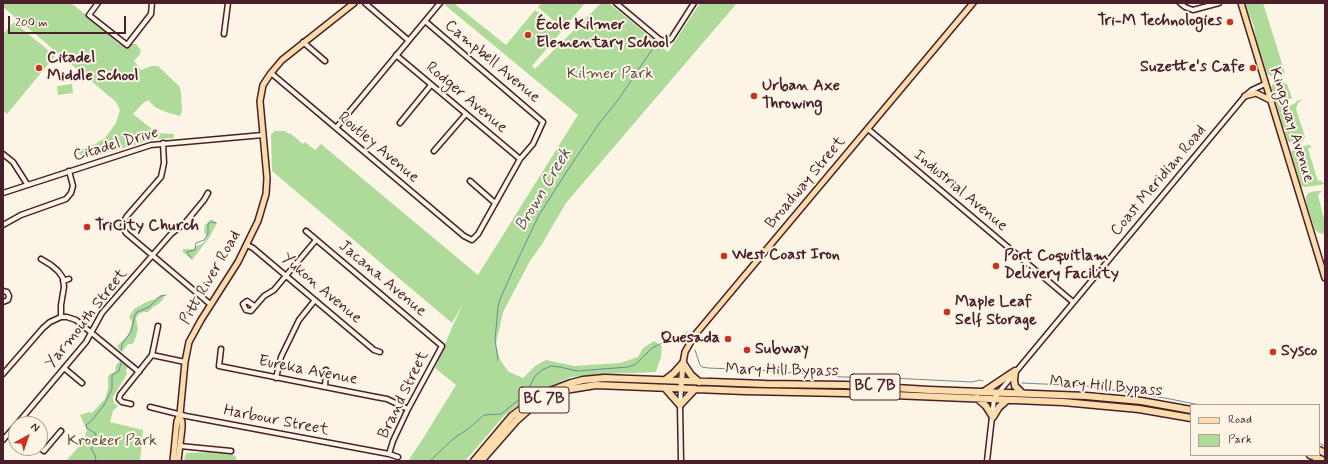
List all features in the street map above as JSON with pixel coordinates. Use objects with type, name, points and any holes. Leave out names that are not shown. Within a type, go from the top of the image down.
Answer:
[{"type":"highway","points":[[665,380],[683,363],[699,382]]},
{"type":"highway","points":[[985,392],[1015,371]]},
{"type":"highway","points":[[1015,371],[1015,386],[1022,394]]},
{"type":"highway","name":"Mary Hill Bypass","points":[[474,461],[512,416],[532,400],[558,387],[582,380],[604,378],[699,382],[845,385],[999,392],[1107,398],[1190,410]]},
{"type":"highway","name":"Mary Hill Bypass","points":[[481,461],[527,411],[542,401],[559,392],[596,385],[695,390],[844,392],[1103,405],[1139,408],[1190,418]]},
{"type":"highway","points":[[665,388],[680,405],[695,390]]},
{"type":"highway","points":[[976,398],[986,406],[993,416],[999,407],[1008,400]]},
{"type":"highway","points":[[1312,456],[1325,461]]},
{"type":"main road","name":"Pitt River Road","points":[[178,461],[182,422],[180,416],[185,362],[190,339],[210,304],[235,268],[258,221],[267,191],[260,97],[263,85],[282,60],[354,3]]},
{"type":"main road","name":"Broadway Street","points":[[681,389],[683,363],[688,345],[694,336],[972,3]]},
{"type":"main road","name":"Kingsway Avenue","points":[[1241,3],[1325,278]]},
{"type":"main road","points":[[1245,96],[1256,93],[1270,100]]},
{"type":"main road","name":"Pitt River Road","points":[[173,461],[177,421],[180,416]]},
{"type":"main road","points":[[175,441],[180,446]]},
{"type":"street","points":[[98,3],[89,15],[127,45],[151,14],[152,3]]},
{"type":"street","points":[[224,34],[228,3]]},
{"type":"street","points":[[365,3],[408,40]]},
{"type":"street","points":[[336,128],[440,3]]},
{"type":"street","points":[[616,3],[659,39],[667,42],[694,3]]},
{"type":"street","points":[[1180,3],[1193,10],[1219,3]]},
{"type":"street","name":"Campbell Avenue","points":[[425,21],[544,122],[533,144],[520,160]]},
{"type":"street","points":[[304,42],[325,61]]},
{"type":"street","name":"Rodger Avenue","points":[[396,55],[520,160]]},
{"type":"street","name":"Routley Avenue","points":[[271,73],[464,236],[472,240],[476,237],[495,203]]},
{"type":"street","name":"Coast Meridian Road","points":[[994,399],[1015,371],[1245,96],[1252,90],[1265,84]]},
{"type":"street","points":[[400,123],[431,85]]},
{"type":"street","points":[[434,151],[466,114]]},
{"type":"street","name":"Industrial Avenue","points":[[868,129],[1073,302]]},
{"type":"street","name":"Citadel Drive","points":[[3,193],[138,148],[163,143],[263,135]]},
{"type":"street","points":[[163,143],[164,163],[161,177],[128,216],[123,227],[126,233],[210,304]]},
{"type":"street","points":[[3,154],[13,162],[27,184]]},
{"type":"street","points":[[470,181],[495,203],[520,160]]},
{"type":"street","points":[[3,225],[21,215],[66,199],[71,193],[73,186],[69,171]]},
{"type":"street","name":"Yarmouth Street","points":[[24,416],[86,342],[90,332],[102,313],[171,234],[185,223],[208,193]]},
{"type":"street","name":"Jacana Avenue","points":[[306,231],[442,346]]},
{"type":"street","points":[[254,306],[273,291],[316,240]]},
{"type":"street","name":"Yukon Avenue","points":[[246,245],[254,248],[374,350],[380,352]]},
{"type":"street","points":[[41,259],[58,271],[63,278],[64,286],[61,317]]},
{"type":"street","points":[[63,281],[70,279]]},
{"type":"street","points":[[3,291],[7,292],[9,296],[8,300],[3,302]]},
{"type":"street","points":[[276,378],[281,357],[300,317],[314,300]]},
{"type":"street","points":[[3,374],[43,328],[50,322],[61,317],[76,320],[139,372]]},
{"type":"street","points":[[132,404],[122,402],[119,399],[120,395],[152,355],[158,326]]},
{"type":"street","name":"Brand Street","points":[[388,454],[408,409],[442,346]]},
{"type":"street","name":"Eureka Avenue","points":[[221,349],[219,366],[387,399],[408,409]]},
{"type":"street","points":[[152,355],[185,362]]},
{"type":"street","points":[[64,368],[82,383]]},
{"type":"street","points":[[324,386],[326,370]]},
{"type":"street","name":"Broadway Street","points":[[681,389],[681,461]]},
{"type":"street","points":[[987,461],[994,399]]},
{"type":"street","name":"Harbour Street","points":[[150,407],[180,416],[398,457]]},
{"type":"street","points":[[48,446],[61,431]]},
{"type":"street","points":[[180,446],[231,451]]},
{"type":"green space","points":[[3,3],[71,3],[119,44],[136,44],[141,50],[140,54],[134,61],[141,70],[152,66],[158,66],[179,86],[181,92],[182,111],[180,116],[166,112],[155,107],[148,100],[133,114],[157,133],[174,134],[174,138],[155,139],[92,157],[86,157],[85,154],[80,155],[77,151],[92,146],[105,138],[116,123],[120,110],[116,102],[3,7]]},
{"type":"green space","name":"Kilmer Park","points":[[446,3],[458,3],[456,5],[506,45],[535,10],[561,32],[532,66],[535,69],[601,3],[609,3],[668,52],[700,3],[737,3],[566,203],[542,244],[530,261],[503,312],[496,344],[500,360],[509,372],[523,378],[535,366],[546,360],[574,366],[620,363],[638,357],[643,348],[654,341],[662,346],[661,357],[656,372],[571,377],[541,390],[504,416],[465,461],[408,461],[456,385],[435,368],[464,302],[452,323],[272,171],[271,134],[274,131],[285,131],[289,134],[290,133],[303,144],[305,142],[315,150],[321,144],[478,275],[578,115],[445,5]]},
{"type":"green space","points":[[542,3],[585,3],[563,29],[538,7]]},
{"type":"green space","points":[[1246,3],[1263,3],[1285,73],[1270,76],[1267,73],[1256,41],[1254,26],[1245,5]]},
{"type":"green space","points":[[14,22],[55,56],[7,114],[3,111],[3,34]]},
{"type":"green space","points":[[1280,81],[1287,84],[1292,98],[1281,104],[1282,108],[1303,99],[1298,103],[1296,109],[1305,137],[1302,142],[1288,142],[1271,87],[1273,84]]},
{"type":"green space","points":[[72,84],[73,93],[58,95],[57,86]]},
{"type":"green space","points":[[1308,145],[1311,147],[1308,149],[1318,181],[1321,180],[1322,183],[1325,182],[1325,184],[1306,187],[1301,186],[1291,152],[1293,149]]},
{"type":"green space","points":[[1322,191],[1318,195],[1325,223],[1324,234],[1315,230],[1307,205],[1306,197],[1308,193]]},
{"type":"green space","points":[[210,220],[217,223],[209,238],[192,260],[183,252],[183,249],[194,249],[203,243],[207,237],[204,232],[205,225]]},
{"type":"green space","points":[[160,295],[164,295],[164,298],[159,304],[148,312],[139,314],[136,318],[138,330],[134,342],[132,344],[128,344],[122,352],[119,350],[117,346],[130,331],[132,322],[129,317],[134,309]]},
{"type":"green space","name":"Kroeker Park","points":[[120,361],[128,367],[126,370],[127,374],[113,397],[114,403],[118,406],[113,411],[110,422],[143,430],[140,461],[66,461],[82,443],[87,431],[80,415],[89,412],[92,413],[105,399],[108,389],[108,377],[110,374],[115,372],[116,365]]},
{"type":"green space","points":[[186,453],[230,453],[236,457],[236,461],[184,461]]},
{"type":"waterway","name":"Brown Creek","points":[[498,360],[495,340],[500,299],[539,215],[598,125],[618,100],[653,48]]},
{"type":"waterway","points":[[191,258],[187,252],[195,250],[196,243],[204,240],[208,234],[208,224],[211,222],[216,223]]},
{"type":"waterway","points":[[121,350],[122,344],[131,332],[137,312],[149,307],[161,296],[166,295]]},
{"type":"waterway","points":[[430,461],[453,439],[468,429],[484,415],[501,414],[526,394],[535,376],[542,370],[551,366],[577,371],[628,367],[636,364],[652,348],[668,340],[681,338],[687,332]]},
{"type":"waterway","points":[[695,350],[700,365],[708,368],[759,370],[842,377],[972,382],[980,380],[983,381]]},
{"type":"waterway","points":[[96,461],[95,455],[91,449],[94,445],[96,434],[87,428],[86,425],[104,405],[112,389],[112,375],[119,371],[121,363]]},
{"type":"waterway","points":[[1022,383],[1087,386],[1195,404]]},
{"type":"waterway","points":[[1320,444],[1325,446]]},
{"type":"place","name":"Tri-M Technologies","points":[[1230,22]]},
{"type":"place","name":"École Kilmer Elementary School","points":[[528,35]]},
{"type":"place","name":"Citadel Middle School","points":[[39,68]]},
{"type":"place","name":"Suzette's Cafe","points":[[1253,68]]},
{"type":"place","name":"Urban Axe Throwing","points":[[754,96]]},
{"type":"place","name":"TriCity Church","points":[[87,227]]},
{"type":"place","name":"West Coast Iron","points":[[724,256]]},
{"type":"place","name":"Port Coquitlam Delivery Facility","points":[[996,266]]},
{"type":"place","name":"Maple Leaf Self Storage","points":[[947,312]]},
{"type":"place","name":"Quesada","points":[[728,339]]},
{"type":"place","name":"Subway","points":[[747,350]]},
{"type":"place","name":"Sysco","points":[[1273,352]]}]
